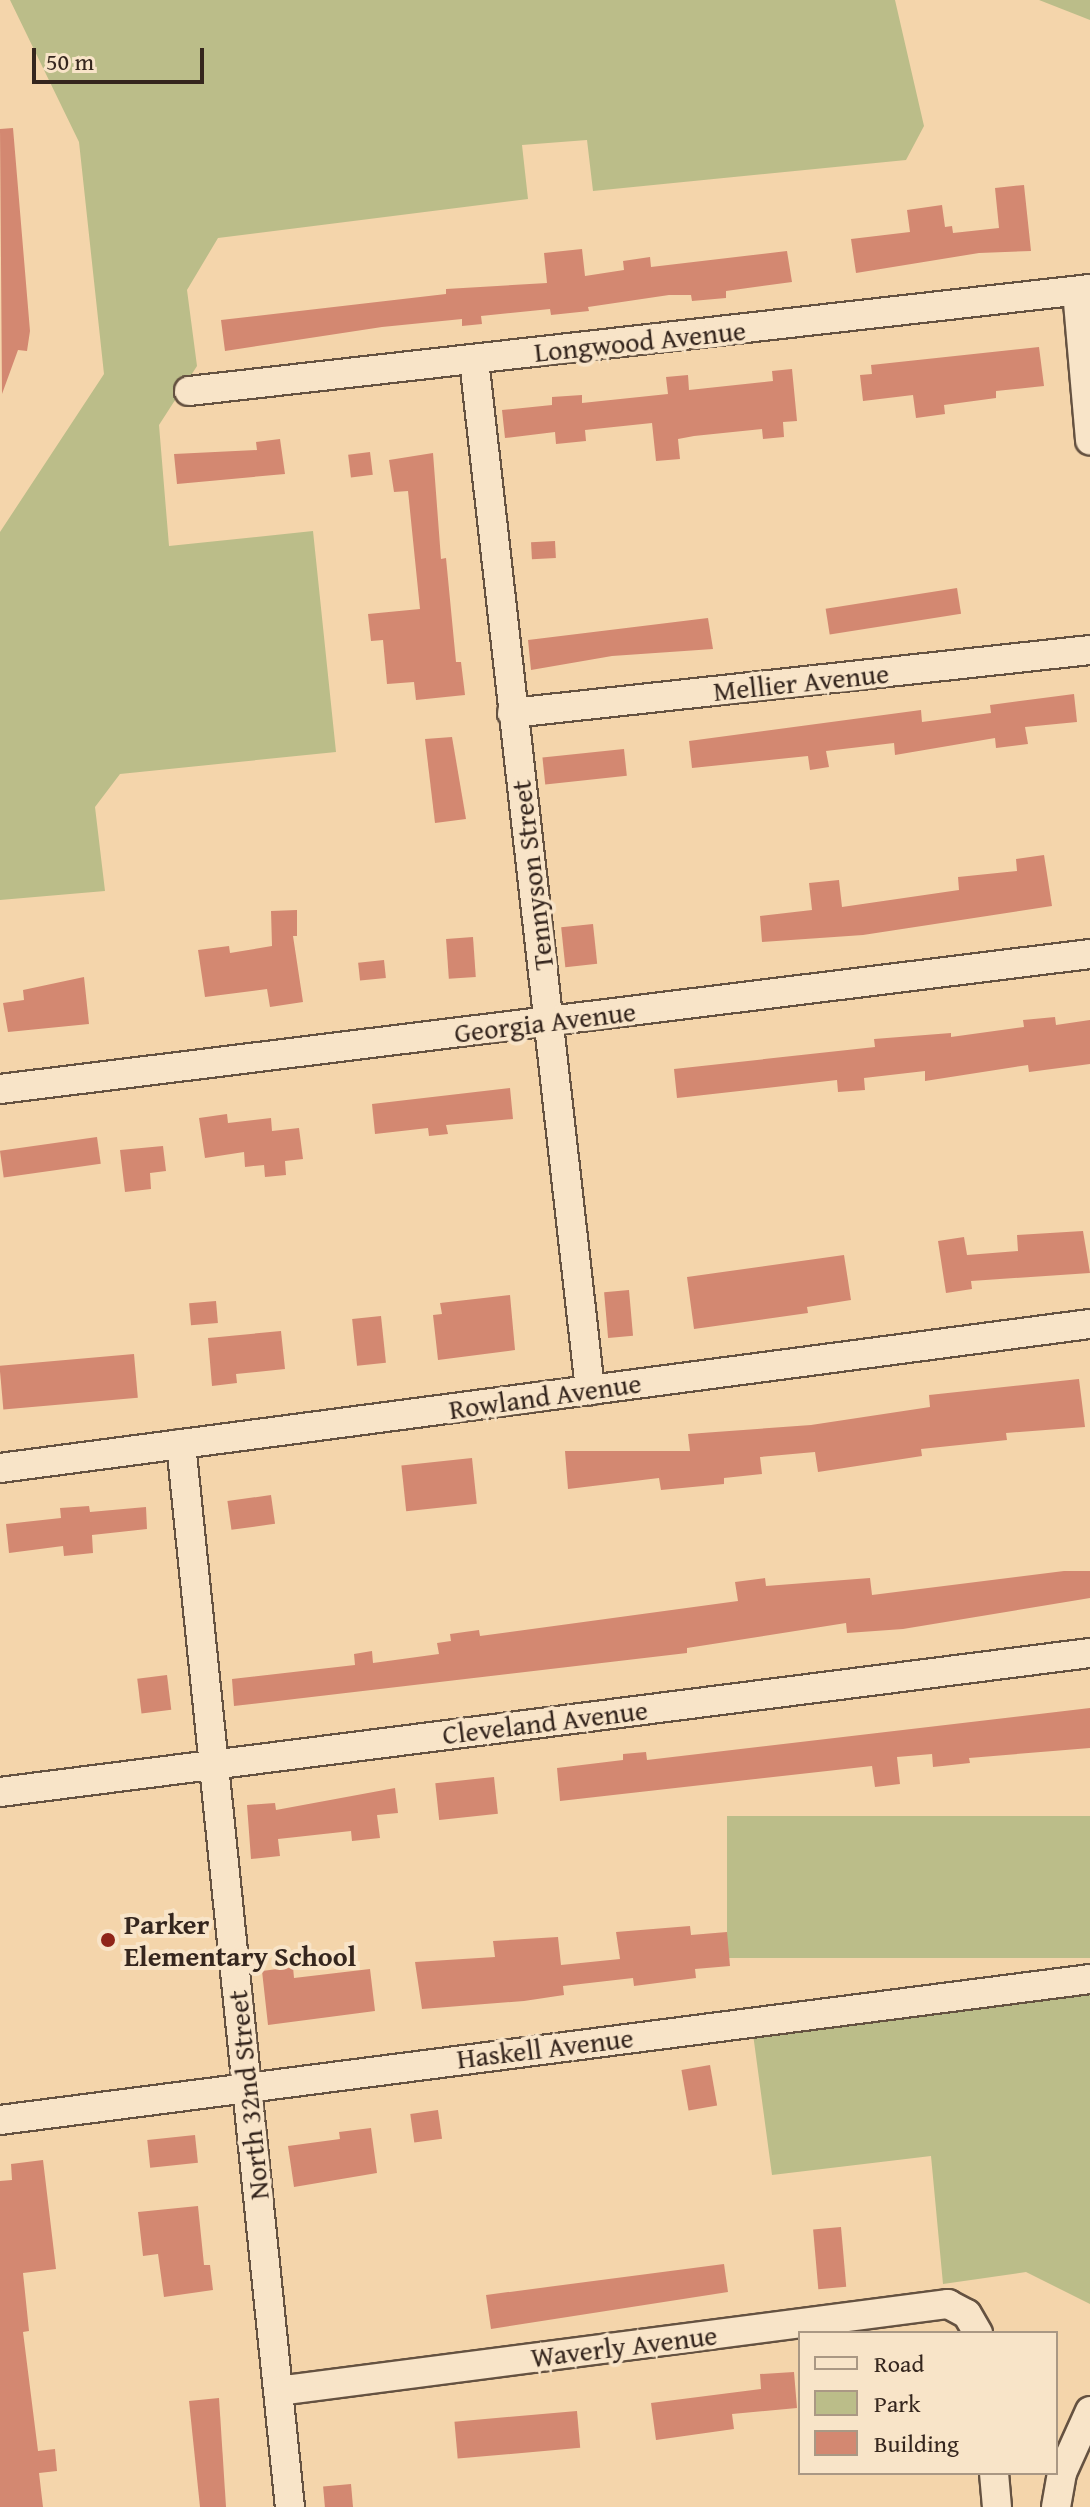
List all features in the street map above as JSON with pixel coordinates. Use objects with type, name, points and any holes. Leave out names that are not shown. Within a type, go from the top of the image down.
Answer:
[{"type":"street","name":"Longwood Avenue","points":[[189,391],[1084,290]]},
{"type":"street","points":[[1084,290],[1090,440]]},
{"type":"street","name":"Tennyson Street","points":[[474,360],[590,1390]]},
{"type":"street","name":"Mellier Avenue","points":[[512,713],[1090,650]]},
{"type":"street","name":"Georgia Avenue","points":[[0,1089],[1090,954]]},
{"type":"street","name":"Rowland Avenue","points":[[0,1468],[1090,1324]]},
{"type":"street","name":"North 32nd Street","points":[[181,1444],[290,2507]]},
{"type":"street","name":"Cleveland Avenue","points":[[0,1792],[1090,1653]]},
{"type":"street","name":"Haskell Avenue","points":[[0,2120],[1090,1979]]},
{"type":"street","name":"Waverly Avenue","points":[[278,2391],[948,2304],[972,2323]]},
{"type":"street","points":[[1056,2507],[1066,2463],[1090,2411]]},
{"type":"street","points":[[994,2475],[997,2507]]},
{"type":"green space","points":[[10,0],[895,0],[924,126],[906,160],[593,191],[587,140],[522,145],[528,199],[218,238],[187,290],[197,366],[159,425],[169,546],[313,531],[336,752],[120,774],[95,807],[105,891],[0,900],[0,532],[104,374],[79,142]]},
{"type":"green space","points":[[1039,0],[1090,0],[1090,20]]},
{"type":"green space","points":[[727,1816],[1090,1816],[1090,1958],[727,1958]]},
{"type":"green space","points":[[1090,1993],[1090,2304],[1026,2272],[943,2284],[931,2156],[772,2175],[753,2034]]},
{"type":"building","points":[[13,128],[30,331],[27,351],[18,350],[2,394],[0,129]]},
{"type":"building","points":[[1024,185],[1031,251],[979,253],[856,273],[851,239],[910,232],[907,210],[942,205],[945,227],[952,226],[953,233],[999,228],[995,188]]},
{"type":"building","points":[[582,249],[585,276],[624,270],[623,261],[650,257],[651,267],[787,251],[792,282],[726,291],[726,298],[692,301],[691,295],[669,295],[588,307],[589,311],[551,315],[550,309],[481,316],[482,324],[462,326],[462,319],[382,327],[225,351],[221,320],[446,294],[446,289],[547,283],[544,253]]},
{"type":"building","points":[[1039,347],[1044,386],[996,391],[996,398],[944,405],[945,414],[916,418],[913,395],[863,401],[860,375],[872,374],[871,365]]},
{"type":"building","points":[[792,369],[797,421],[783,422],[784,437],[763,439],[762,429],[678,439],[680,459],[656,461],[652,423],[585,430],[586,441],[556,444],[555,432],[505,438],[502,410],[552,405],[552,397],[582,395],[582,403],[668,394],[666,377],[688,375],[689,390],[773,381],[772,371]]},
{"type":"building","points":[[280,439],[285,474],[177,484],[174,454],[257,450],[256,442]]},
{"type":"building","points":[[370,452],[373,475],[351,478],[348,455]]},
{"type":"building","points":[[433,453],[441,559],[446,558],[456,662],[461,662],[465,695],[416,700],[414,682],[387,684],[383,640],[371,641],[368,614],[420,609],[408,491],[394,492],[389,460]]},
{"type":"building","points":[[555,541],[556,558],[532,559],[531,542]]},
{"type":"building","points":[[957,588],[961,614],[830,634],[826,609]]},
{"type":"building","points":[[708,618],[713,649],[612,656],[531,670],[528,640]]},
{"type":"building","points":[[1074,694],[1077,722],[1025,727],[1028,744],[996,748],[995,738],[895,755],[894,743],[826,751],[829,767],[810,770],[808,756],[692,768],[689,741],[921,710],[922,722],[991,713],[990,705]]},
{"type":"building","points":[[452,737],[466,819],[435,823],[425,739]]},
{"type":"building","points":[[624,749],[627,776],[545,784],[542,758]]},
{"type":"building","points":[[1044,855],[1052,906],[863,935],[762,942],[760,916],[812,910],[809,883],[839,880],[842,907],[959,890],[958,877],[1017,871],[1016,859]]},
{"type":"building","points":[[297,910],[297,936],[293,936],[303,1002],[270,1007],[267,989],[205,997],[198,950],[229,946],[230,953],[272,946],[271,911]]},
{"type":"building","points":[[593,924],[597,964],[565,967],[561,927]]},
{"type":"building","points":[[473,937],[476,977],[449,979],[446,939]]},
{"type":"building","points":[[384,960],[386,978],[360,981],[358,963]]},
{"type":"building","points":[[84,977],[89,1024],[8,1032],[3,1003],[24,1000],[23,990]]},
{"type":"building","points":[[1055,1017],[1056,1025],[1090,1020],[1090,1064],[1029,1072],[1028,1065],[925,1081],[925,1071],[864,1078],[865,1090],[838,1092],[837,1080],[677,1098],[674,1069],[875,1047],[874,1039],[951,1033],[951,1037],[1024,1027],[1023,1020]]},
{"type":"building","points":[[510,1088],[513,1119],[446,1125],[448,1134],[429,1136],[428,1128],[375,1134],[372,1104]]},
{"type":"building","points":[[227,1114],[228,1123],[271,1118],[272,1131],[299,1128],[303,1159],[285,1161],[286,1175],[265,1177],[264,1165],[245,1167],[244,1152],[205,1158],[199,1118]]},
{"type":"building","points":[[97,1137],[101,1164],[4,1177],[0,1151]]},
{"type":"building","points":[[163,1146],[166,1171],[150,1173],[151,1189],[125,1192],[120,1150]]},
{"type":"building","points":[[1083,1231],[1090,1273],[971,1281],[972,1289],[946,1293],[938,1241],[964,1237],[967,1255],[1018,1251],[1017,1235]]},
{"type":"building","points":[[844,1255],[851,1300],[807,1307],[808,1313],[694,1329],[687,1277]]},
{"type":"building","points":[[629,1290],[633,1336],[608,1338],[604,1292]]},
{"type":"building","points":[[510,1295],[515,1350],[438,1360],[433,1315],[442,1314],[440,1303]]},
{"type":"building","points":[[216,1301],[218,1323],[191,1325],[189,1303]]},
{"type":"building","points":[[381,1316],[386,1363],[357,1366],[352,1319]]},
{"type":"building","points":[[281,1331],[285,1369],[236,1374],[237,1383],[212,1386],[208,1338]]},
{"type":"building","points":[[134,1354],[138,1398],[3,1410],[0,1366]]},
{"type":"building","points":[[1079,1379],[1085,1427],[1006,1433],[1007,1440],[921,1449],[922,1456],[818,1472],[815,1452],[760,1457],[762,1474],[724,1478],[724,1484],[661,1490],[659,1478],[568,1489],[565,1451],[690,1451],[688,1434],[811,1425],[930,1407],[929,1395]]},
{"type":"building","points":[[472,1458],[477,1504],[406,1511],[401,1465]]},
{"type":"building","points":[[271,1495],[275,1524],[231,1530],[227,1501]]},
{"type":"building","points":[[89,1506],[90,1512],[146,1507],[147,1529],[92,1535],[93,1553],[64,1556],[63,1546],[9,1553],[6,1524],[61,1518],[60,1508]]},
{"type":"building","points":[[1064,1571],[1090,1571],[1090,1598],[903,1629],[847,1633],[846,1623],[687,1648],[687,1653],[234,1706],[232,1679],[355,1665],[354,1654],[372,1651],[373,1663],[439,1654],[437,1643],[451,1641],[450,1634],[479,1630],[480,1636],[738,1601],[735,1582],[765,1578],[766,1586],[870,1578],[872,1595]]},
{"type":"building","points":[[167,1675],[171,1710],[141,1713],[137,1679]]},
{"type":"building","points":[[1090,1708],[1090,1748],[969,1758],[970,1763],[933,1767],[932,1754],[897,1757],[900,1784],[875,1787],[872,1766],[560,1801],[557,1768],[623,1760],[623,1754],[646,1752],[647,1760]]},
{"type":"building","points":[[494,1777],[498,1814],[439,1820],[435,1783]]},
{"type":"building","points":[[395,1788],[398,1813],[377,1815],[380,1838],[352,1841],[351,1831],[278,1839],[280,1856],[251,1859],[247,1805],[275,1803],[276,1810]]},
{"type":"building","points":[[690,1926],[691,1935],[727,1932],[730,1966],[695,1969],[696,1978],[634,1986],[633,1978],[563,1986],[564,1995],[524,2001],[422,2009],[415,1962],[495,1957],[493,1941],[558,1937],[561,1965],[620,1959],[616,1932]]},
{"type":"building","points":[[293,1967],[294,1978],[370,1969],[375,2011],[268,2025],[262,1971]]},
{"type":"building","points":[[710,2065],[717,2105],[689,2110],[681,2070]]},
{"type":"building","points":[[438,2110],[442,2139],[414,2143],[410,2114]]},
{"type":"building","points":[[371,2128],[377,2173],[294,2187],[288,2146],[340,2139],[339,2132]]},
{"type":"building","points":[[195,2135],[198,2163],[150,2168],[147,2140]]},
{"type":"building","points":[[43,2160],[56,2269],[23,2273],[29,2331],[23,2332],[38,2451],[55,2449],[57,2471],[39,2473],[43,2507],[0,2507],[0,2181],[12,2180],[11,2164]]},
{"type":"building","points":[[198,2206],[204,2265],[210,2265],[213,2290],[164,2297],[158,2254],[143,2256],[138,2212]]},
{"type":"building","points":[[841,2227],[846,2287],[818,2289],[813,2229]]},
{"type":"building","points":[[724,2264],[728,2292],[491,2329],[486,2295]]},
{"type":"building","points":[[794,2372],[797,2408],[732,2414],[734,2429],[656,2440],[651,2403],[761,2389],[760,2374]]},
{"type":"building","points":[[219,2398],[226,2507],[200,2507],[189,2401]]},
{"type":"building","points":[[577,2411],[580,2448],[458,2459],[454,2422]]},
{"type":"building","points":[[351,2484],[353,2507],[325,2507],[323,2486]]},
{"type":"place","name":"Parker Elementary School","points":[[108,1940]]}]
